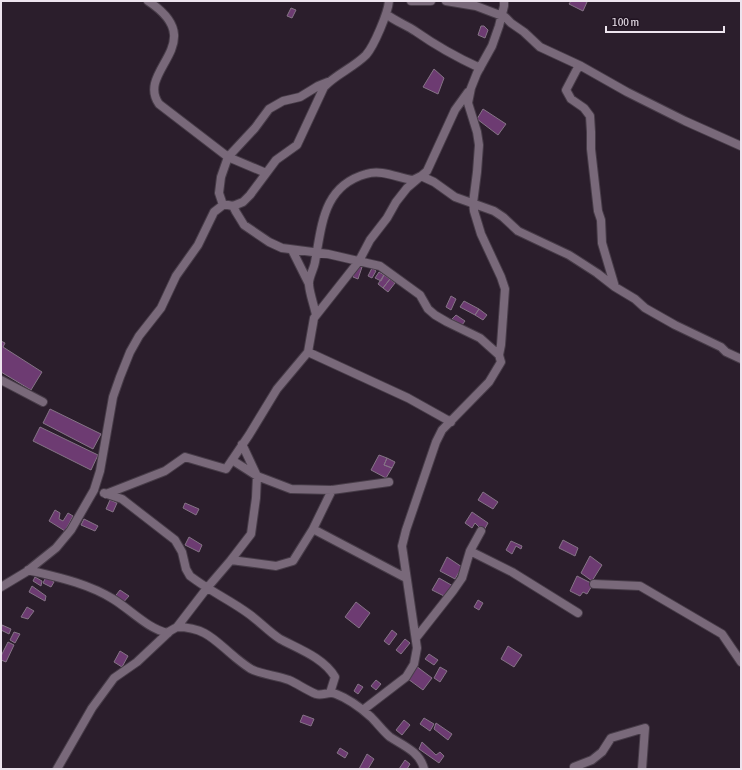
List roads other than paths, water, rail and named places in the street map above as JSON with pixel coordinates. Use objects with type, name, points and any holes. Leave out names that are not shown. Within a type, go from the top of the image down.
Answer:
[{"type":"street","points":[[148,1],[168,17],[173,29],[174,39],[172,48],[154,88],[155,98],[160,104],[228,157],[266,173]]},
{"type":"street","points":[[1,587],[28,570],[65,540],[86,506],[94,490],[100,471],[113,397],[130,352],[139,336],[161,308],[176,276],[198,245],[214,212],[222,205],[239,205],[250,195],[276,160],[297,145],[324,87],[365,56],[374,43],[391,1]]},
{"type":"street","points":[[411,1],[432,1]]},
{"type":"street","points":[[446,1],[476,6],[505,17],[540,47],[581,66],[627,92],[685,121],[741,146]]},
{"type":"street","points":[[106,494],[166,471],[184,458],[226,469],[277,389],[308,352],[314,318],[316,315],[359,261],[370,240],[407,188],[427,171],[455,110],[465,102],[480,68],[492,46],[502,16],[504,1]]},
{"type":"street","points":[[386,14],[444,50],[480,68]]},
{"type":"street","points":[[581,66],[577,69],[566,90],[571,99],[584,108],[590,116],[591,149],[598,211],[603,232],[602,243],[615,287]]},
{"type":"street","points":[[222,205],[219,193],[221,177],[228,157],[255,128],[269,109],[283,101],[300,97],[318,86],[329,82]]},
{"type":"street","points":[[363,710],[406,677],[414,664],[417,648],[416,638],[402,546],[436,442],[442,430],[489,382],[501,362],[499,354],[505,289],[478,225],[473,203],[479,145],[477,132],[465,102]]},
{"type":"street","points":[[309,284],[315,264],[326,210],[334,194],[352,179],[367,173],[380,172],[413,180],[421,176]]},
{"type":"street","points":[[421,176],[434,182],[455,197],[488,208],[503,217],[518,231],[569,255],[597,272],[645,308],[675,325],[721,347],[726,352],[741,359]]},
{"type":"street","points":[[233,206],[244,225],[254,233],[282,248],[317,253],[380,266],[420,295],[428,309],[435,315],[480,338],[499,354]]},
{"type":"street","points":[[292,250],[309,284],[316,315]]},
{"type":"street","points":[[308,352],[401,395],[450,422]]},
{"type":"street","points":[[1,380],[43,402]]},
{"type":"street","points":[[57,769],[92,708],[114,678],[137,662],[168,632],[177,627],[251,534],[256,498],[257,476],[242,444]]},
{"type":"street","points":[[232,460],[257,476],[291,489],[332,490],[389,482]]},
{"type":"street","points":[[94,490],[122,499],[175,540],[182,552],[186,569],[190,576],[249,614],[266,629],[313,656],[326,667],[335,677],[330,693]]},
{"type":"street","points":[[231,560],[276,566],[293,561],[313,529],[332,490]]},
{"type":"street","points":[[313,529],[406,578]]},
{"type":"street","points":[[416,638],[462,578],[470,551],[481,531]]},
{"type":"street","points":[[470,551],[512,572],[578,613]]},
{"type":"street","points":[[28,570],[85,585],[113,599],[158,630],[168,632]]},
{"type":"street","points":[[594,584],[640,586],[722,634],[741,662]]},
{"type":"street","points":[[177,627],[190,627],[204,632],[249,668],[258,672],[288,679],[316,694],[321,695],[335,693],[363,710],[385,732],[400,744],[412,750],[419,757],[424,769]]},
{"type":"street","points":[[158,630],[160,640]]},
{"type":"street","points":[[571,768],[592,760],[602,752],[611,738],[645,728],[642,769]]},
{"type":"street","points":[[571,768],[582,769]]}]
